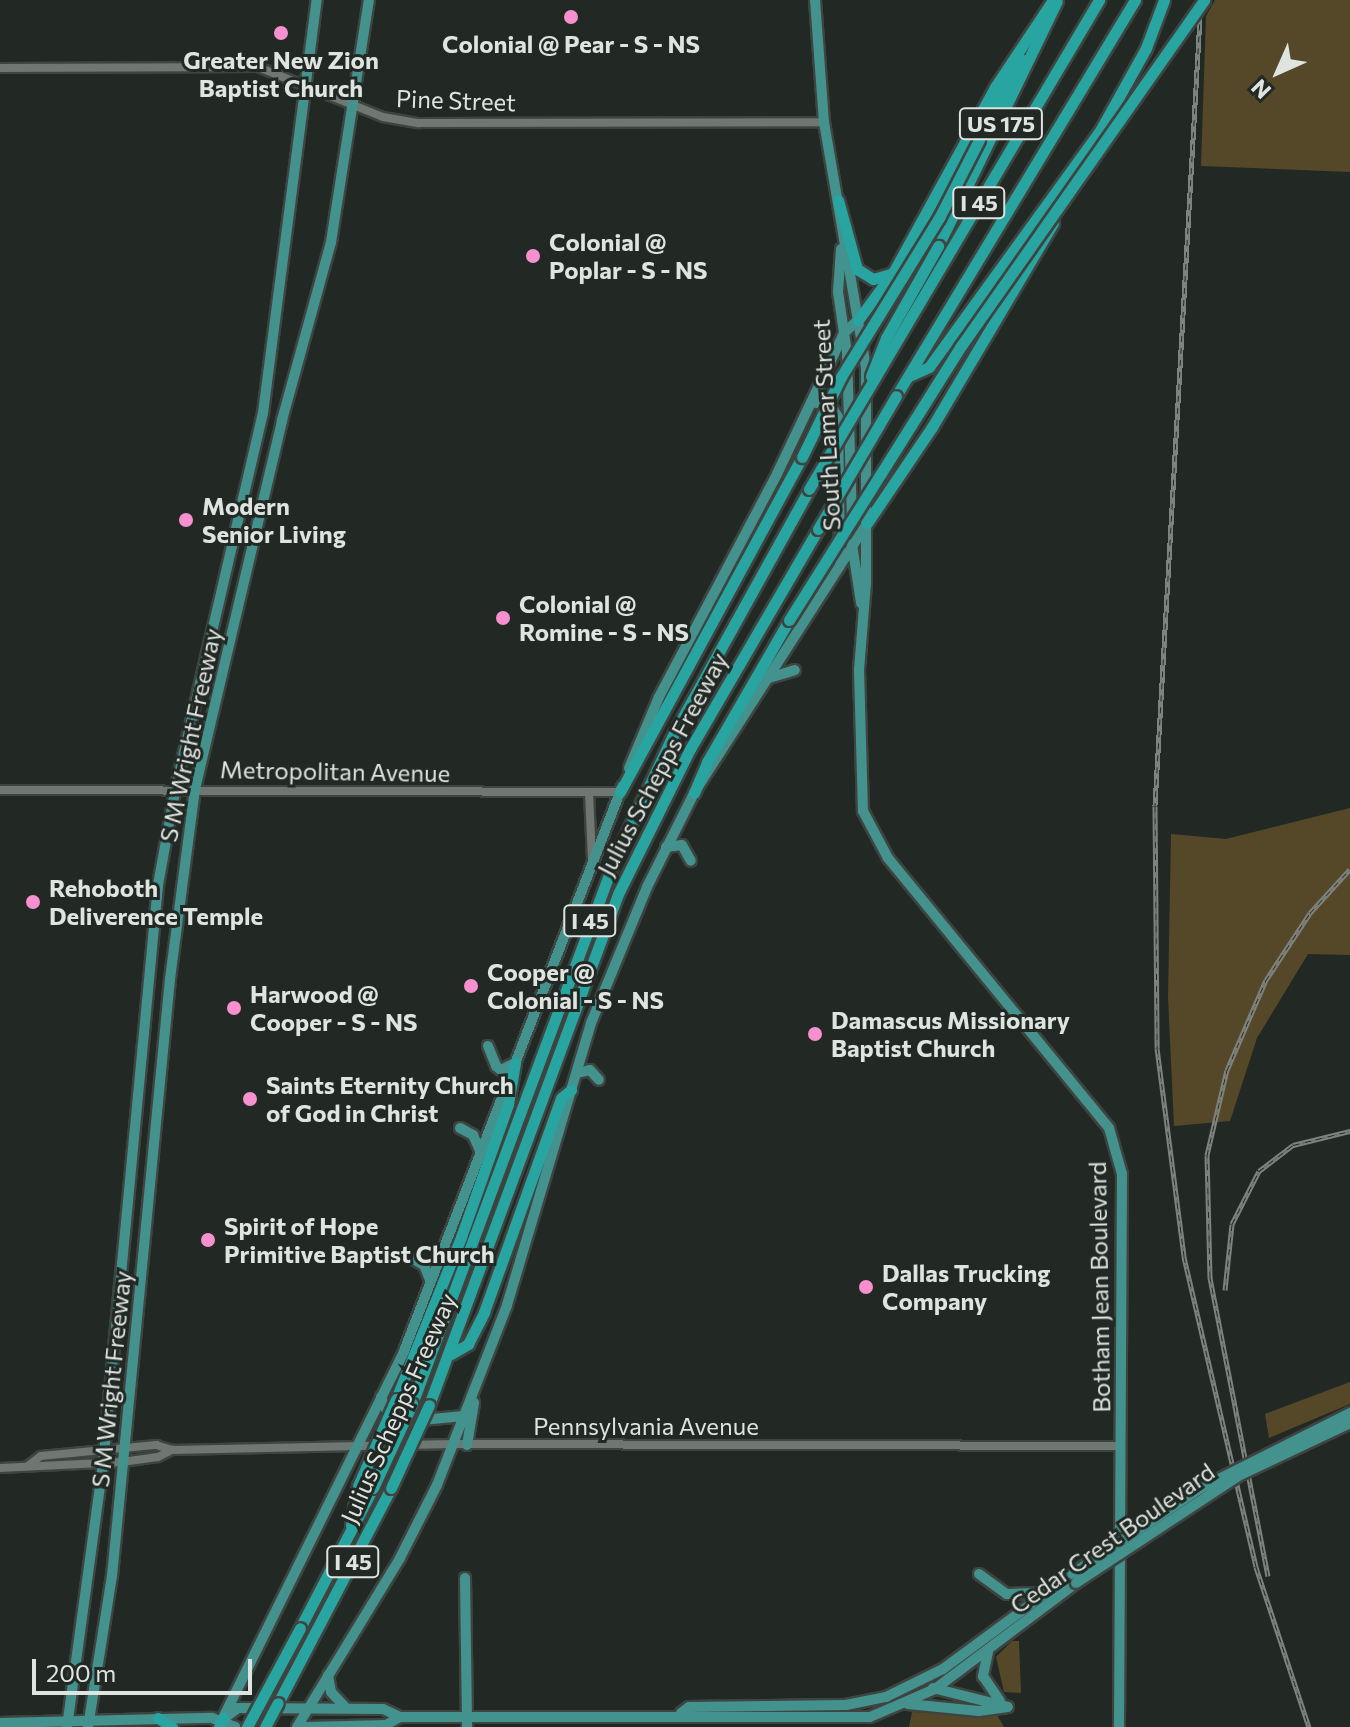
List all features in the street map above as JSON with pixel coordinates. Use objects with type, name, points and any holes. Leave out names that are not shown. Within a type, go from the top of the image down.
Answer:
[{"type":"highway","name":"Julius Schepps Freeway","points":[[247,1727],[349,1536],[412,1404],[628,829],[700,683],[809,489],[1099,0]]},
{"type":"highway","name":"Julius Schepps Freeway","points":[[265,1727],[391,1488],[429,1405],[450,1355],[583,982],[624,882],[696,737],[908,376],[1135,0]]},
{"type":"highway","points":[[908,376],[929,367],[1101,129],[1138,65],[1164,0]]},
{"type":"highway","points":[[694,793],[707,762],[789,620],[961,346],[1204,0]]},
{"type":"highway","name":"US 175","points":[[859,407],[886,338],[997,133],[1053,2]]},
{"type":"highway","points":[[858,320],[894,271],[969,135],[1053,2]]},
{"type":"highway","points":[[620,792],[802,457],[841,377],[939,218],[1053,2]]},
{"type":"highway","points":[[867,523],[951,397],[1076,184]]},
{"type":"highway","points":[[838,200],[857,269],[873,279],[894,271]]},
{"type":"highway","points":[[349,1536],[358,1486],[461,1237],[508,1104],[515,1063]]},
{"type":"highway","points":[[450,1355],[468,1344],[484,1312],[561,1098],[571,1090]]},
{"type":"highway","points":[[158,1718],[172,1727]]},
{"type":"main road","name":"S M Wright Freeway","points":[[67,1723],[105,1448],[149,967],[175,791],[263,413],[317,0]]},
{"type":"main road","name":"S M Wright Freeway","points":[[88,1723],[112,1576],[170,979],[195,789],[282,420],[331,242],[355,105],[369,0]]},
{"type":"main road","name":"South Lamar Street","points":[[815,0],[824,122],[842,243],[866,367],[867,523]]},
{"type":"main road","name":"South Lamar Street","points":[[842,243],[838,292],[847,353],[852,547],[862,605]]},
{"type":"main road","name":"Julius Schepps Freeway","points":[[221,1723],[381,1397],[430,1280],[643,730],[844,333],[858,320]]},
{"type":"main road","points":[[832,358],[847,353],[866,367]]},
{"type":"main road","points":[[811,402],[830,405],[838,417],[840,564]]},
{"type":"main road","name":"Julius Schepps Freeway","points":[[297,1727],[400,1558],[453,1444],[524,1254],[591,1023],[666,847],[694,793],[867,523]]},
{"type":"main road","name":"Botham Jean Boulevard","points":[[867,523],[862,605],[861,791],[874,835],[1095,1108],[1118,1150],[1122,1174],[1119,1727]]},
{"type":"main road","points":[[767,679],[795,670],[781,659]]},
{"type":"main road","points":[[666,847],[682,845],[691,861]]},
{"type":"main road","points":[[488,1046],[501,1070],[515,1063]]},
{"type":"main road","points":[[577,1073],[590,1070],[599,1080]]},
{"type":"main road","points":[[460,1128],[473,1135],[480,1151]]},
{"type":"main road","points":[[413,1259],[424,1265],[430,1280]]},
{"type":"main road","points":[[467,1445],[477,1384]]},
{"type":"main road","points":[[381,1397],[388,1414],[401,1422],[464,1416]]},
{"type":"main road","name":"Cedar Crest Boulevard","points":[[908,1704],[935,1689],[988,1651],[1074,1579],[1201,1488],[1350,1413]]},
{"type":"main road","name":"Cedar Crest Boulevard","points":[[681,1713],[689,1707],[856,1704],[918,1683],[943,1669],[1050,1590],[1074,1579],[1211,1491],[1350,1423]]},
{"type":"main road","points":[[979,1574],[1017,1597],[1050,1590]]},
{"type":"main road","points":[[465,1578],[466,1722]]},
{"type":"main road","points":[[988,1651],[986,1684],[1008,1707]]},
{"type":"main road","points":[[935,1689],[943,1669]]},
{"type":"main road","points":[[328,1674],[334,1698],[348,1709]]},
{"type":"main road","points":[[918,1683],[1008,1707]]},
{"type":"main road","points":[[935,1689],[958,1710]]},
{"type":"main road","points":[[221,1723],[238,1708],[383,1709],[400,1717],[466,1722],[681,1713],[689,1718],[843,1721],[908,1704],[958,1710],[1008,1707]]},
{"type":"main road","points":[[306,1727],[386,1725],[400,1717]]},
{"type":"main road","points":[[0,1723],[88,1723],[158,1718],[235,1727]]},
{"type":"street","name":"Pine Street","points":[[0,68],[258,67],[307,83],[355,105],[418,123],[824,122]]},
{"type":"street","name":"Metropolitan Avenue","points":[[0,790],[620,792]]},
{"type":"street","points":[[589,793],[592,860]]},
{"type":"street","name":"Pennsylvania Avenue","points":[[28,1466],[41,1456],[124,1445],[172,1450],[453,1444],[1120,1446]]},
{"type":"street","name":"Pennsylvania Avenue","points":[[0,1468],[28,1466],[40,1470],[103,1464],[158,1457],[172,1450]]},
{"type":"shaded area","points":[[1215,0],[1350,0],[1350,172],[1201,166],[1206,16]]},
{"type":"shaded area","points":[[1350,808],[1350,955],[1308,954],[1257,1038],[1230,1121],[1174,1126],[1168,997],[1171,834],[1226,839]]},
{"type":"shaded area","points":[[1350,1382],[1350,1404],[1269,1438],[1265,1414]]},
{"type":"shaded area","points":[[1012,1641],[1019,1641],[1021,1693],[1004,1692],[996,1657]]},
{"type":"shaded area","points":[[912,1712],[997,1715],[1004,1727],[909,1727]]},
{"type":"railway","points":[[1201,0],[1155,806],[1157,1048],[1184,1257],[1256,1567],[1309,1727]]},
{"type":"railway","points":[[1268,1576],[1210,1277],[1207,1155],[1227,1070],[1266,980],[1310,913],[1350,869]]},
{"type":"railway","points":[[1225,1290],[1232,1224],[1259,1171],[1293,1145],[1350,1131]]},
{"type":"place","name":"Colonial @ Pear - S - NS","points":[[571,17]]},
{"type":"place","name":"Greater New Zion Baptist Church","points":[[281,33]]},
{"type":"place","name":"Colonial @ Poplar - S - NS","points":[[533,256]]},
{"type":"place","name":"Modern Senior Living","points":[[186,520]]},
{"type":"place","name":"Colonial @ Romine - S - NS","points":[[503,618]]},
{"type":"place","name":"Rehoboth Deliverence Temple","points":[[33,902]]},
{"type":"place","name":"Cooper @ Colonial - S - NS","points":[[471,986]]},
{"type":"place","name":"Harwood @ Cooper - S - NS","points":[[234,1008]]},
{"type":"place","name":"Damascus Missionary Baptist Church","points":[[815,1034]]},
{"type":"place","name":"Saints Eternity Church of God in Christ","points":[[250,1099]]},
{"type":"place","name":"Spirit of Hope Primitive Baptist Church","points":[[208,1240]]},
{"type":"place","name":"Dallas Trucking Company","points":[[866,1287]]}]
